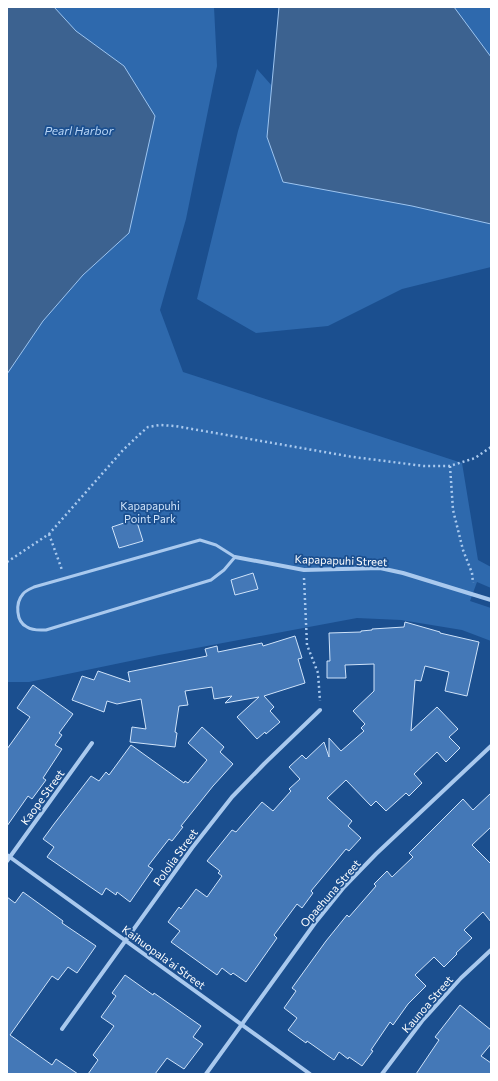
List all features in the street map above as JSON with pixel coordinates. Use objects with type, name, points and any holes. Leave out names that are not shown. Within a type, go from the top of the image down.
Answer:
[{"type":"street","name":"Kapapapuhi Street","points":[[235,557],[304,570],[380,568],[403,572],[491,600]]},
{"type":"street","name":"Pololia Street","points":[[62,1029],[192,848],[232,797],[320,710]]},
{"type":"street","name":"Kaope Street","points":[[8,858],[92,743]]},
{"type":"street","name":"Opaehuna Street","points":[[206,1074],[315,923],[344,887],[376,854],[491,746]]},
{"type":"street","name":"Kaihuopala'ai Street","points":[[8,858],[310,1074]]},
{"type":"street","name":"Kaunoa Street","points":[[382,1074],[422,1020],[461,978],[491,950]]},
{"type":"lane","points":[[200,540],[216,546],[235,557],[224,570],[211,580],[46,630],[36,630],[26,627],[20,620],[17,610],[23,593],[34,587],[200,540]]},
{"type":"path","points":[[7,562],[49,534],[123,450],[148,427],[160,425],[175,426],[353,457],[424,466],[450,466],[475,458],[491,447]]},
{"type":"path","points":[[450,466],[453,510],[463,550],[472,572],[473,583]]},
{"type":"path","points":[[49,534],[64,578]]},
{"type":"path","points":[[304,570],[307,645],[318,673],[320,710]]},
{"type":"green space","name":"Kapapapuhi Point Park","points":[[7,7],[214,7],[217,66],[186,219],[160,310],[183,372],[462,463],[478,560],[491,567],[491,588],[477,582],[470,601],[491,608],[491,641],[462,630],[401,620],[357,618],[159,655],[29,682],[7,682]]},
{"type":"green space","points":[[439,7],[491,7],[491,75]]},
{"type":"green space","points":[[257,69],[281,96],[491,220],[491,267],[402,289],[328,326],[256,333],[197,299],[238,131]]},
{"type":"water","name":"Pearl Harbor","points":[[7,7],[54,7],[76,31],[124,66],[155,116],[129,233],[83,275],[43,321],[7,374]]},
{"type":"water","points":[[279,7],[454,7],[491,57],[491,224],[412,206],[283,182],[267,137]]},
{"type":"building","points":[[136,519],[143,541],[119,548],[112,527]]},
{"type":"building","points":[[253,573],[258,589],[235,595],[231,580]]},
{"type":"building","points":[[405,622],[440,633],[479,642],[467,696],[445,691],[449,672],[425,666],[421,681],[415,680],[411,731],[437,707],[458,729],[449,737],[460,748],[446,762],[437,752],[414,774],[422,783],[409,796],[406,793],[386,811],[376,801],[371,806],[346,780],[327,798],[352,821],[348,826],[361,838],[349,851],[346,849],[311,891],[313,893],[302,908],[297,904],[274,935],[277,938],[246,982],[233,973],[231,975],[222,968],[217,975],[171,942],[180,931],[168,922],[179,907],[181,909],[196,889],[207,897],[222,876],[218,873],[220,871],[207,861],[232,830],[236,832],[262,802],[273,811],[291,791],[289,789],[300,779],[289,767],[302,755],[306,759],[324,742],[329,757],[329,738],[341,751],[364,731],[361,728],[365,724],[353,711],[374,691],[374,664],[345,665],[346,678],[327,678],[327,661],[330,661],[329,633],[361,632],[372,629],[404,627]]},
{"type":"building","points":[[295,636],[302,658],[298,659],[305,683],[264,696],[274,707],[270,711],[280,722],[266,734],[265,732],[257,739],[237,717],[259,697],[225,703],[232,696],[214,699],[212,687],[185,691],[188,705],[179,706],[175,732],[177,733],[175,747],[130,742],[132,727],[146,729],[141,699],[117,704],[107,701],[104,712],[72,700],[82,676],[94,680],[98,671],[130,682],[128,672],[207,656],[205,649],[217,646],[218,652],[262,643],[263,646]]},
{"type":"building","points":[[33,685],[73,714],[59,733],[62,735],[55,745],[62,749],[43,778],[46,780],[32,799],[28,796],[7,826],[7,749],[30,717],[17,708]]},
{"type":"building","points":[[202,727],[224,747],[220,752],[233,764],[181,826],[183,827],[172,841],[169,839],[148,866],[153,869],[130,902],[117,892],[116,895],[106,888],[102,895],[47,857],[54,847],[43,839],[54,824],[91,776],[99,781],[106,772],[109,775],[131,745],[184,783],[185,781],[188,783],[207,760],[188,743]]},
{"type":"building","points":[[491,793],[491,827],[472,845],[491,864],[491,922],[483,912],[464,930],[472,938],[444,967],[434,957],[415,975],[426,986],[408,1004],[393,1025],[390,1022],[371,1050],[373,1051],[362,1066],[349,1057],[348,1059],[339,1052],[334,1060],[288,1030],[297,1018],[284,1008],[296,991],[292,988],[347,915],[349,917],[376,886],[374,884],[387,871],[392,877],[413,857],[409,853],[463,799],[473,810]]},
{"type":"building","points":[[23,892],[63,921],[62,923],[96,946],[77,973],[68,967],[58,980],[52,976],[10,1035],[52,1065],[56,1059],[78,1074],[7,1074],[7,897],[15,903]]},
{"type":"building","points":[[125,975],[153,995],[154,993],[201,1026],[193,1037],[203,1044],[184,1069],[167,1058],[155,1074],[88,1074],[98,1060],[93,1055],[114,1026],[101,1017],[116,996],[112,993]]},
{"type":"building","points":[[460,1005],[491,1030],[491,1044],[481,1056],[491,1063],[491,1074],[416,1074],[439,1040],[435,1037]]}]
